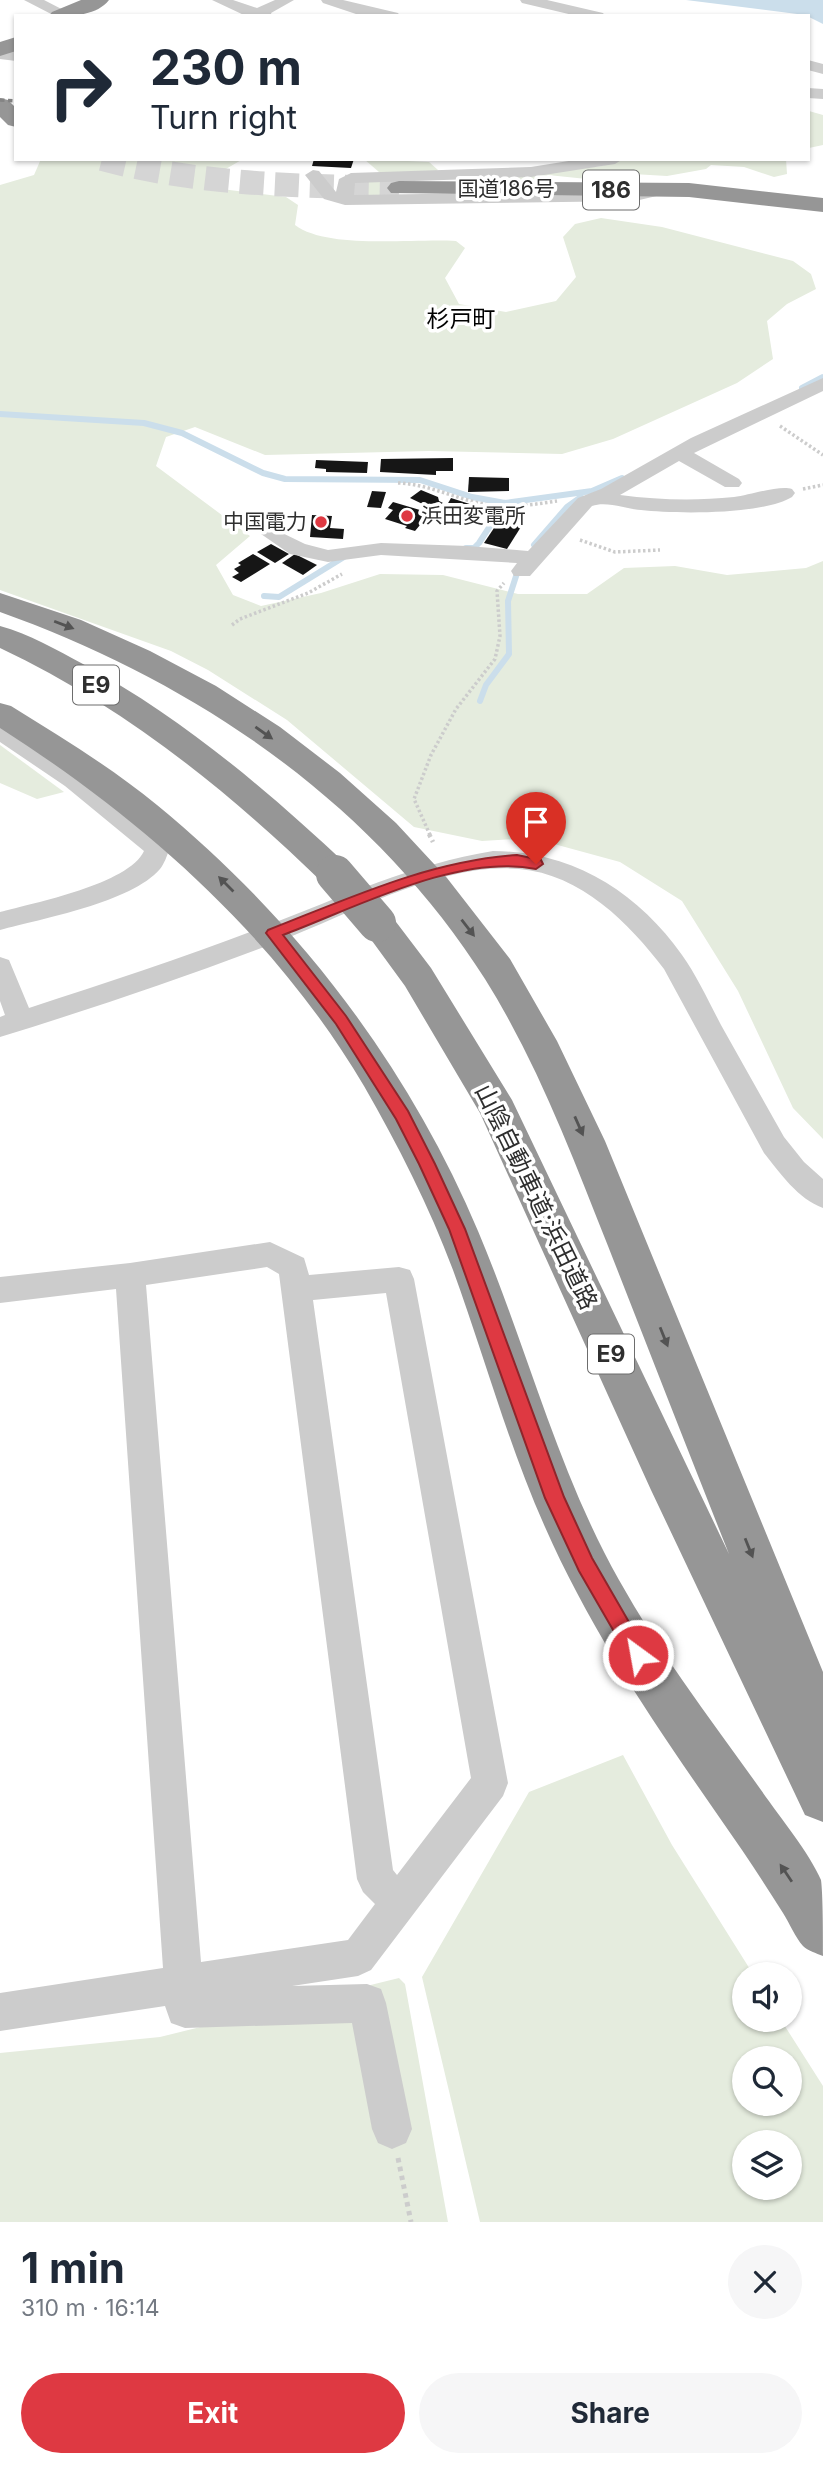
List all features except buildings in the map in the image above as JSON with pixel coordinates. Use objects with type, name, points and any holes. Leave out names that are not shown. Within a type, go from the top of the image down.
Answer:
[{"type":"highway","points":[[71,14],[99,0]]},
{"type":"highway","points":[[73,14],[122,0]]},
{"type":"highway","points":[[0,106],[14,118]]},
{"type":"highway","name":"国道186号","points":[[399,188],[703,191],[823,205]]},
{"type":"highway","points":[[0,602],[67,625],[128,653],[242,718],[430,858],[519,1004],[552,1066],[586,1142],[802,1678],[823,1721]]},
{"type":"highway","name":"山陰自動車道;浜田道路","points":[[0,636],[91,681],[186,745],[259,802],[335,874],[377,923],[444,1019],[498,1111],[667,1476],[823,1797]]},
{"type":"highway","name":"山陰自動車道;浜田道路","points":[[0,648],[92,691],[186,745]]},
{"type":"highway","points":[[0,713],[89,769],[188,847],[273,933],[341,1020],[402,1115],[457,1229],[555,1498],[586,1564],[666,1699],[823,1930]]},
{"type":"street","points":[[31,0],[66,14]]},
{"type":"street","points":[[219,0],[255,14]]},
{"type":"street","points":[[260,14],[287,0]]},
{"type":"street","points":[[328,0],[381,14]]},
{"type":"street","points":[[527,0],[589,14]]},
{"type":"street","points":[[345,200],[345,183],[351,178],[531,172],[602,161]]},
{"type":"street","points":[[313,175],[326,194],[337,200],[635,196],[661,190]]},
{"type":"street","points":[[272,534],[298,549],[328,556],[381,549],[527,565],[585,502],[698,442],[818,392]]},
{"type":"street","points":[[680,453],[732,483]]},
{"type":"street","points":[[596,496],[637,504],[737,505],[780,496],[785,492]]},
{"type":"street","points":[[0,731],[74,780],[143,835],[157,850],[157,856],[148,870],[125,884],[0,921]]},
{"type":"street","points":[[0,967],[11,1024],[273,933],[430,858],[478,863],[517,860],[555,867],[586,880],[629,909],[674,962],[774,1145],[794,1170],[823,1196]]},
{"type":"street","points":[[0,1290],[130,1275],[270,1254],[293,1267],[376,1879],[399,1903]]},
{"type":"street","points":[[130,1275],[185,2009],[367,2003],[392,2129]]},
{"type":"street","points":[[0,2012],[358,1957],[490,1783],[400,1279],[297,1289]]},
{"type":"path","points":[[762,414],[823,455]]},
{"type":"path","points":[[398,483],[417,483],[472,502],[501,507],[521,507],[596,496]]},
{"type":"path","points":[[556,531],[615,552],[660,550]]},
{"type":"path","points":[[430,858],[414,799],[431,755],[456,709],[495,659],[500,636],[497,591],[503,584],[507,570],[527,565]]},
{"type":"path","points":[[232,625],[240,619],[320,587],[345,573]]},
{"type":"path","points":[[392,2129],[411,2222]]},
{"type":"shaded area","points":[[810,111],[823,115],[823,145],[810,148]]},
{"type":"shaded area","points":[[40,161],[240,161],[219,173],[213,188],[286,197],[298,205],[295,225],[328,238],[456,241],[465,248],[445,278],[459,304],[506,312],[556,301],[576,277],[563,237],[575,224],[601,218],[662,227],[793,261],[811,274],[816,289],[787,304],[767,321],[773,359],[737,383],[613,439],[562,454],[429,451],[265,455],[195,427],[166,437],[156,466],[250,536],[216,565],[233,595],[261,606],[321,593],[380,574],[443,575],[518,594],[587,594],[624,568],[675,566],[727,575],[806,568],[823,561],[823,1139],[793,1108],[738,991],[682,901],[620,862],[532,838],[482,841],[414,827],[287,720],[208,670],[171,651],[0,590],[0,185],[34,175]]},
{"type":"shaded area","points":[[366,161],[429,162],[438,170],[432,174],[379,172]]},
{"type":"shaded area","points":[[605,161],[786,161],[787,174],[774,177],[744,167],[711,165],[706,169],[667,176],[633,174],[622,180],[606,181],[548,175],[536,182],[454,181],[607,164]]},
{"type":"shaded area","points":[[394,180],[393,197],[353,197],[349,182]]},
{"type":"shaded area","points":[[0,745],[64,792],[37,799],[0,783]]},
{"type":"shaded area","points":[[623,1755],[672,1845],[745,1962],[732,1962],[732,2032],[789,2032],[798,2046],[732,2046],[732,2116],[802,2116],[802,2053],[823,2086],[823,2222],[480,2222],[422,1977],[529,1792]]},
{"type":"shaded area","points":[[399,1978],[405,1984],[448,2222],[0,2222],[0,2053],[160,2037]]},
{"type":"water","points":[[686,0],[823,0],[823,24],[810,18],[810,14]]},
{"type":"waterway","points":[[802,388],[823,377]]},
{"type":"waterway","points":[[0,414],[144,423],[182,433],[263,473],[285,479],[420,480],[472,497],[505,503]]},
{"type":"waterway","points":[[505,503],[592,491],[622,478]]},
{"type":"waterway","points":[[534,545],[567,507],[581,497]]},
{"type":"waterway","points":[[466,548],[474,548],[479,543],[505,503]]},
{"type":"waterway","points":[[264,596],[279,597],[344,557]]},
{"type":"waterway","points":[[480,701],[486,685],[509,654],[508,601],[519,567]]},
{"type":"tunnel","points":[[110,161],[212,179],[286,185],[399,188]]},
{"type":"railway","points":[[0,100],[14,101]]},
{"type":"place","name":"浜田変電所","points":[[407,516]]},
{"type":"place","name":"中国電力","points":[[321,522]]},
{"type":"district","name":"杉戸町","points":[[461,319]]},
{"type":"route","points":[[536,864],[517,860],[478,863],[426,874],[273,933],[341,1020],[402,1115],[427,1164],[457,1229],[529,1433],[555,1498],[586,1564],[638,1655]]}]
